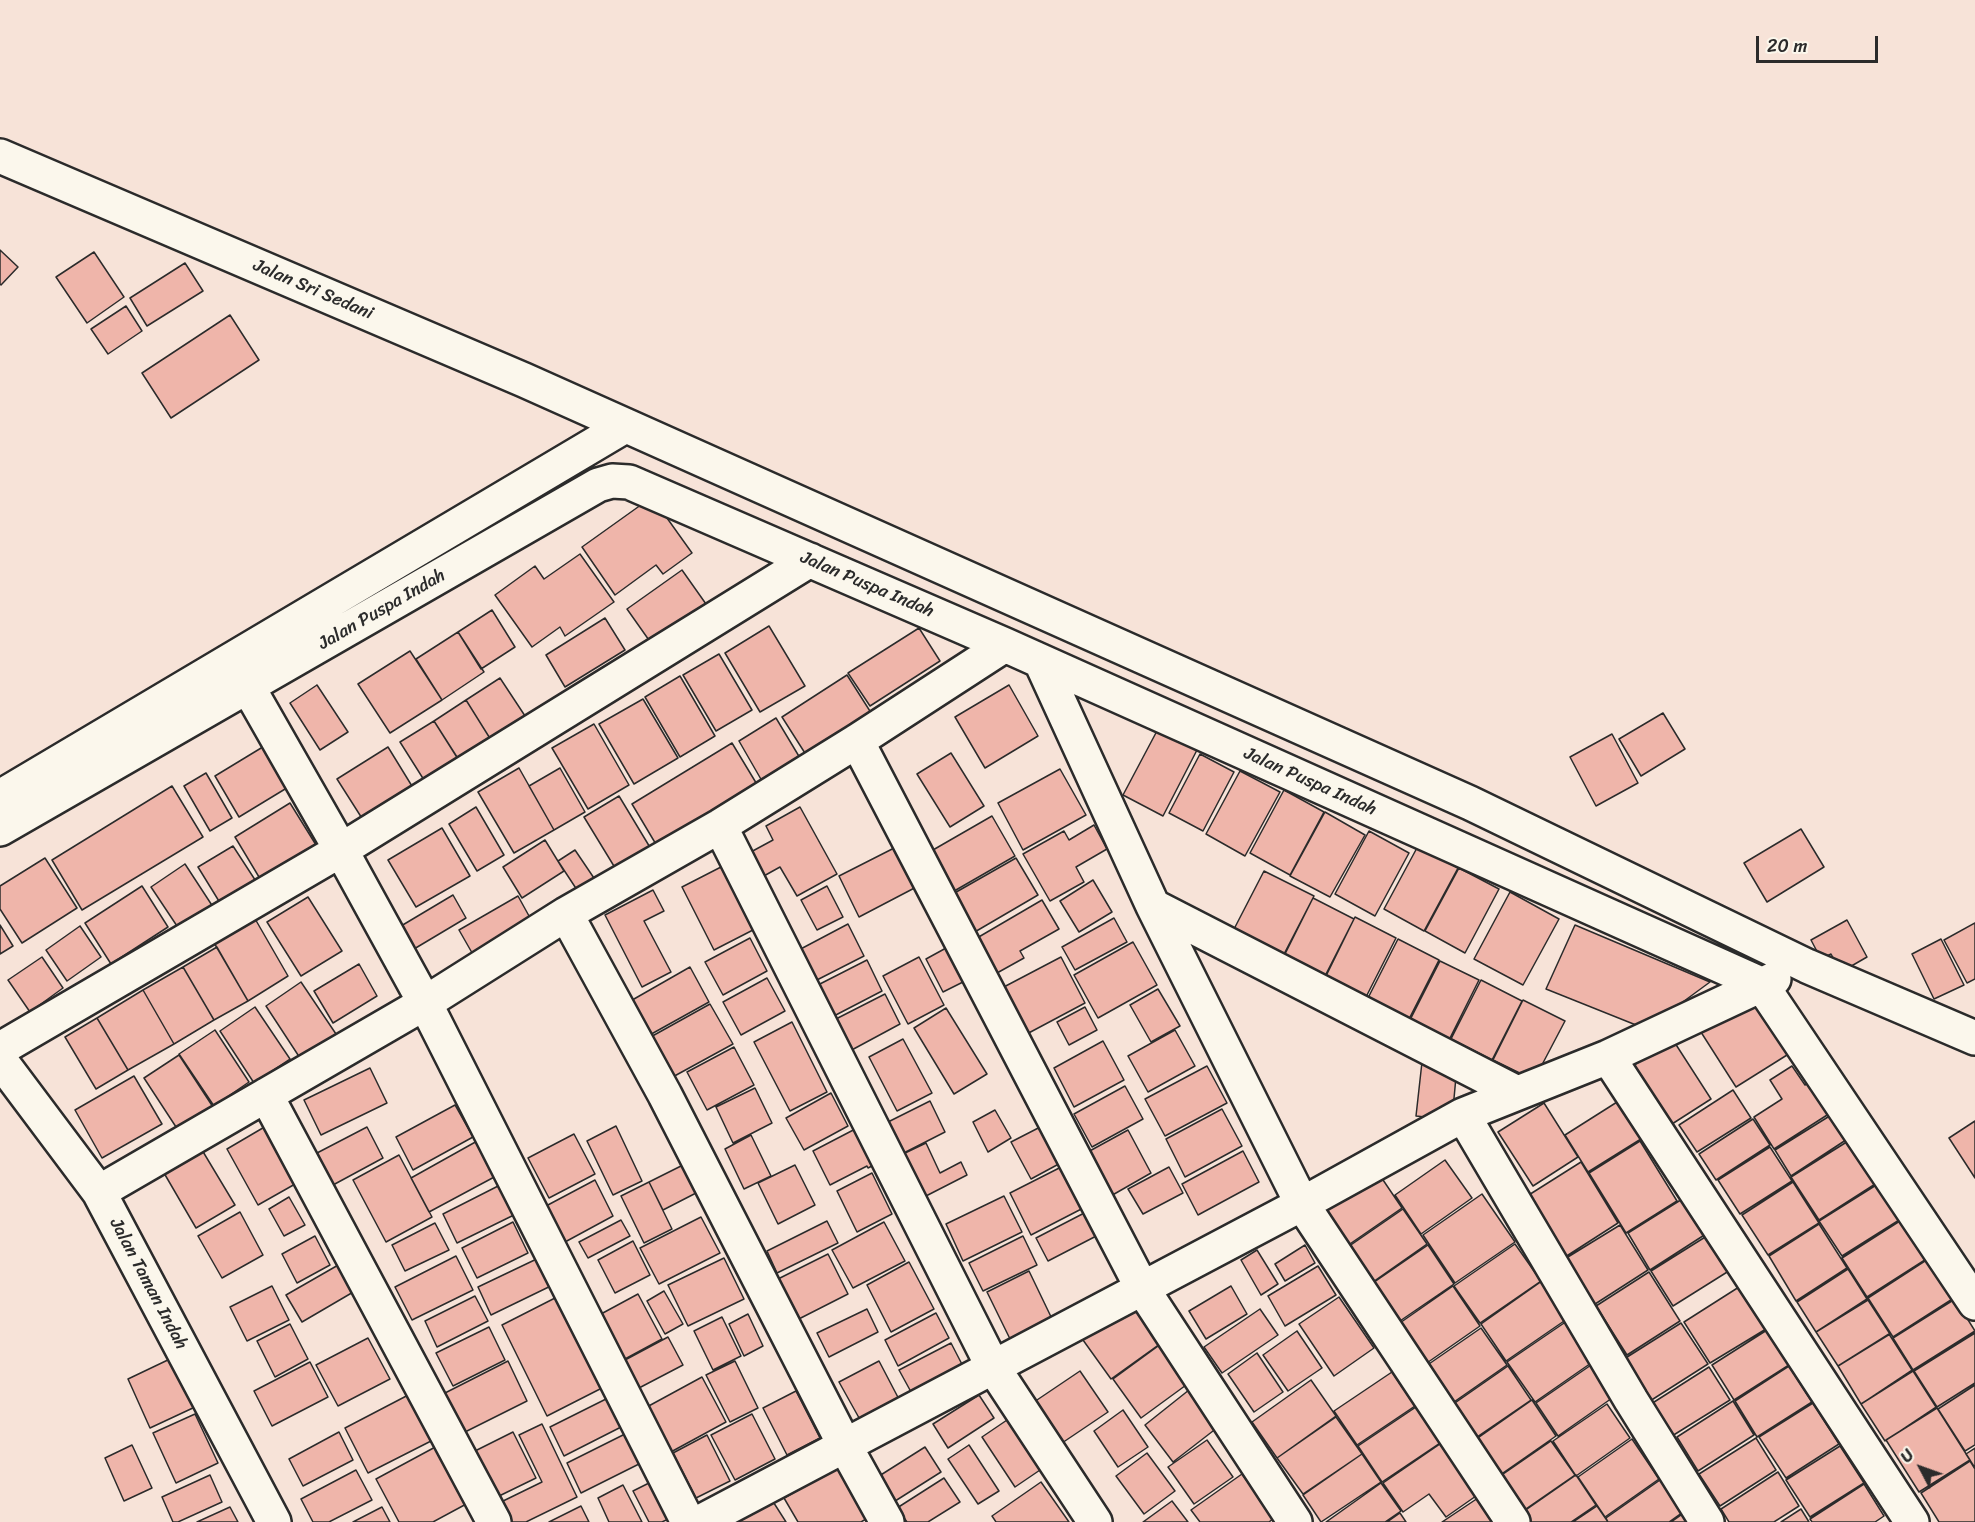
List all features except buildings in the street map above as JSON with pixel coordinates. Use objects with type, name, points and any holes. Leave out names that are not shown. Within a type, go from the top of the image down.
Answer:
[{"type":"street","name":"Jalan Sri Sedani","points":[[0,156],[524,380],[1470,803],[1807,966],[1975,1038]]},
{"type":"street","points":[[0,797],[625,426]]},
{"type":"street","name":"Jalan Puspa Indah","points":[[0,829],[598,485],[612,481],[629,482],[1005,645],[1761,984]]},
{"type":"street","points":[[0,1048],[342,850],[810,560]]},
{"type":"street","points":[[99,1192],[425,1003],[566,914],[720,826],[1005,645]]},
{"type":"street","points":[[1041,662],[1153,906],[1302,1204],[1514,1522]]},
{"type":"street","points":[[248,687],[342,850],[425,1003],[688,1522]]},
{"type":"street","points":[[857,741],[1142,1288],[1295,1522]]},
{"type":"street","points":[[720,826],[993,1367],[1095,1522]]},
{"type":"street","points":[[1153,906],[1517,1093]]},
{"type":"street","points":[[566,914],[665,1095],[845,1446],[887,1522]]},
{"type":"street","points":[[700,1522],[1302,1204],[1463,1114],[1608,1057],[1761,984],[1807,966]]},
{"type":"street","points":[[1761,984],[1975,1303]]},
{"type":"street","points":[[1608,1057],[1912,1522]]},
{"type":"street","name":"Jalan Taman Indah","points":[[0,1060],[99,1192],[274,1522]]},
{"type":"street","points":[[266,1095],[494,1522]]},
{"type":"street","points":[[1463,1114],[1631,1400],[1707,1522]]}]
